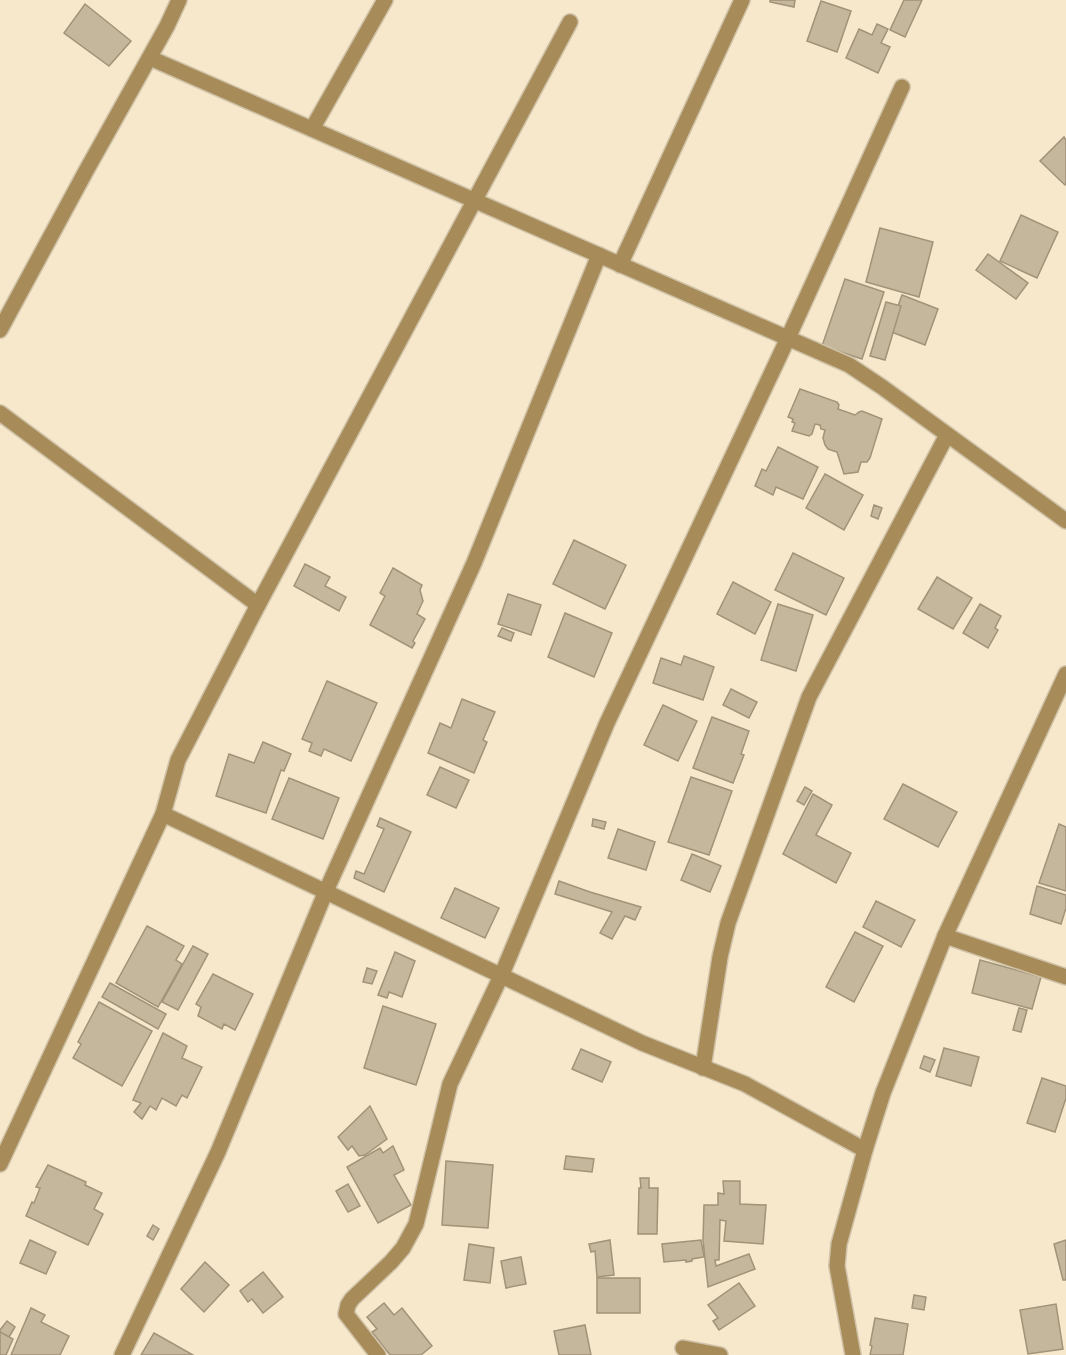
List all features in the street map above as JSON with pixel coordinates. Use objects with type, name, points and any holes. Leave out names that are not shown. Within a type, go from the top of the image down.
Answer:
[{"type":"street","points":[[0,330],[150,58],[179,0]]},
{"type":"street","points":[[312,129],[385,0]]},
{"type":"street","points":[[620,265],[742,0]]},
{"type":"street","points":[[0,1164],[163,814],[178,760],[258,605],[570,22]]},
{"type":"street","points":[[150,58],[849,365],[1066,521]]},
{"type":"street","points":[[378,1355],[346,1314],[348,1305],[403,1248],[416,1224],[450,1084],[502,974],[607,723],[788,338],[902,87]]},
{"type":"street","points":[[122,1355],[218,1152],[326,891],[474,563],[599,255]]},
{"type":"street","points":[[0,413],[258,605]]},
{"type":"street","points":[[703,1068],[720,957],[728,923],[809,697],[947,435]]},
{"type":"street","points":[[853,1355],[837,1266],[840,1244],[865,1150],[883,1093],[945,936],[1066,674]]},
{"type":"street","points":[[163,814],[502,974],[642,1043],[745,1084],[865,1150]]},
{"type":"street","points":[[945,936],[1066,977]]},
{"type":"street","points":[[683,1348],[720,1355]]},
{"type":"building","points":[[770,0],[795,0],[794,7],[770,2]]},
{"type":"building","points":[[904,0],[922,0],[905,37],[890,30]]},
{"type":"building","points":[[821,1],[851,11],[837,52],[807,41]]},
{"type":"building","points":[[85,4],[131,41],[109,66],[64,33]]},
{"type":"building","points":[[877,24],[888,29],[881,43],[890,47],[878,73],[846,58],[859,29],[872,35]]},
{"type":"building","points":[[1064,137],[1066,140],[1065,185],[1040,161]]},
{"type":"building","points":[[1021,215],[1058,232],[1037,278],[1000,261]]},
{"type":"building","points":[[880,228],[933,242],[919,297],[866,282]]},
{"type":"building","points":[[988,254],[1028,283],[1016,299],[976,270]]},
{"type":"building","points":[[845,279],[884,292],[862,359],[822,346]]},
{"type":"building","points":[[902,295],[938,309],[925,345],[889,331]]},
{"type":"building","points":[[886,302],[901,306],[885,360],[870,356]]},
{"type":"building","points":[[800,389],[837,402],[838,409],[855,415],[862,411],[882,419],[870,458],[867,462],[861,462],[858,472],[844,474],[837,452],[828,449],[825,445],[823,438],[825,430],[821,429],[820,425],[815,424],[809,436],[792,431],[795,423],[788,417]]},
{"type":"building","points":[[778,447],[818,467],[803,499],[776,487],[773,495],[755,486],[762,469],[766,471]]},
{"type":"building","points":[[825,474],[863,495],[844,530],[806,508]]},
{"type":"building","points":[[874,505],[882,508],[878,519],[871,516]]},
{"type":"building","points":[[574,540],[626,565],[605,609],[553,584]]},
{"type":"building","points":[[793,553],[844,578],[826,615],[775,590]]},
{"type":"building","points":[[305,564],[330,577],[325,586],[346,597],[339,611],[294,586]]},
{"type":"building","points":[[393,568],[422,585],[420,590],[423,601],[417,614],[425,619],[413,641],[415,643],[412,648],[370,625],[385,596],[380,593]]},
{"type":"building","points":[[937,577],[972,598],[953,629],[918,609]]},
{"type":"building","points":[[733,582],[771,602],[755,634],[717,614]]},
{"type":"building","points":[[508,594],[541,605],[531,635],[498,624]]},
{"type":"building","points":[[778,604],[813,615],[796,671],[761,660]]},
{"type":"building","points":[[980,604],[1001,616],[995,628],[998,630],[988,648],[963,633]]},
{"type":"building","points":[[565,613],[612,633],[594,677],[548,657]]},
{"type":"building","points":[[502,628],[514,633],[511,641],[498,636]]},
{"type":"building","points":[[684,656],[714,667],[703,700],[653,683],[661,658],[681,665]]},
{"type":"building","points":[[327,681],[377,703],[351,761],[324,749],[321,756],[309,751],[312,743],[302,739]]},
{"type":"building","points":[[731,689],[757,702],[749,718],[723,705]]},
{"type":"building","points":[[462,699],[495,712],[483,740],[487,742],[474,773],[428,753],[440,723],[451,728]]},
{"type":"building","points":[[663,705],[697,721],[678,761],[644,745]]},
{"type":"building","points":[[712,717],[749,731],[741,754],[744,755],[733,783],[693,768]]},
{"type":"building","points":[[263,742],[291,754],[284,771],[281,770],[266,813],[216,796],[229,754],[254,763]]},
{"type":"building","points":[[440,767],[469,780],[456,808],[427,795]]},
{"type":"building","points":[[691,777],[732,791],[709,855],[668,842]]},
{"type":"building","points":[[289,778],[339,798],[323,839],[272,819]]},
{"type":"building","points":[[903,784],[957,812],[938,847],[884,819]]},
{"type":"building","points":[[805,787],[812,791],[804,805],[797,801]]},
{"type":"building","points":[[813,794],[832,805],[816,835],[851,853],[836,883],[783,854]]},
{"type":"building","points":[[380,818],[411,832],[384,892],[354,878],[356,871],[364,874],[384,829],[377,826]]},
{"type":"building","points":[[593,819],[606,822],[604,829],[592,826]]},
{"type":"building","points":[[1059,824],[1066,827],[1066,891],[1039,883]]},
{"type":"building","points":[[618,829],[655,842],[646,870],[608,858]]},
{"type":"building","points":[[692,854],[721,866],[710,892],[681,880]]},
{"type":"building","points":[[559,881],[641,907],[635,920],[625,916],[612,939],[600,933],[612,912],[555,894]]},
{"type":"building","points":[[1037,886],[1066,895],[1066,908],[1061,924],[1030,914]]},
{"type":"building","points":[[455,888],[499,908],[485,938],[441,918]]},
{"type":"building","points":[[876,901],[915,920],[901,947],[863,927]]},
{"type":"building","points":[[147,926],[184,946],[176,960],[182,964],[158,1007],[116,983]]},
{"type":"building","points":[[855,932],[883,946],[854,1002],[826,987]]},
{"type":"building","points":[[193,946],[208,954],[178,1010],[162,1002]]},
{"type":"building","points":[[395,952],[415,961],[402,997],[389,992],[387,998],[378,995]]},
{"type":"building","points":[[980,960],[1041,977],[1032,1009],[972,993]]},
{"type":"building","points":[[367,968],[377,971],[372,984],[363,982]]},
{"type":"building","points":[[213,974],[253,994],[235,1030],[224,1024],[222,1029],[198,1016],[201,1007],[196,1004]]},
{"type":"building","points":[[110,983],[166,1014],[158,1029],[102,997]]},
{"type":"building","points":[[99,1002],[152,1031],[122,1086],[73,1058],[81,1044],[78,1042]]},
{"type":"building","points":[[383,1006],[436,1024],[416,1085],[364,1068]]},
{"type":"building","points":[[1019,1008],[1027,1010],[1021,1032],[1013,1030]]},
{"type":"building","points":[[163,1033],[187,1046],[182,1058],[202,1067],[187,1098],[182,1095],[176,1106],[162,1098],[156,1110],[150,1106],[142,1119],[134,1112],[141,1103],[133,1100]]},
{"type":"building","points":[[944,1048],[979,1057],[971,1086],[936,1076]]},
{"type":"building","points":[[581,1049],[611,1062],[602,1082],[572,1069]]},
{"type":"building","points":[[924,1056],[935,1060],[930,1072],[920,1068]]},
{"type":"building","points":[[1042,1078],[1066,1086],[1066,1098],[1055,1132],[1027,1123]]},
{"type":"building","points":[[370,1106],[387,1139],[365,1155],[359,1156],[352,1146],[348,1150],[338,1137]]},
{"type":"building","points":[[393,1146],[404,1170],[394,1175],[411,1205],[378,1223],[347,1167],[380,1148],[383,1153]]},
{"type":"building","points":[[566,1156],[594,1159],[592,1172],[564,1169]]},
{"type":"building","points":[[446,1161],[493,1165],[488,1228],[442,1225]]},
{"type":"building","points":[[48,1165],[86,1182],[85,1185],[102,1193],[94,1209],[103,1214],[88,1245],[26,1216],[40,1188],[36,1187]]},
{"type":"building","points":[[640,1178],[649,1178],[649,1188],[658,1188],[657,1234],[638,1234]]},
{"type":"building","points":[[723,1181],[740,1181],[740,1204],[766,1205],[763,1244],[724,1241],[726,1221],[720,1220],[719,1260],[715,1260],[716,1266],[749,1254],[755,1269],[708,1287],[703,1240],[704,1205],[718,1205],[718,1193],[724,1194]]},
{"type":"building","points":[[348,1184],[360,1206],[348,1212],[336,1191]]},
{"type":"building","points":[[153,1225],[159,1229],[153,1240],[147,1236]]},
{"type":"building","points":[[30,1240],[56,1252],[46,1274],[20,1263]]},
{"type":"building","points":[[610,1240],[614,1275],[597,1277],[595,1251],[591,1252],[589,1244]]},
{"type":"building","points":[[701,1240],[704,1257],[686,1262],[686,1260],[664,1262],[662,1244]]},
{"type":"building","points":[[1066,1240],[1066,1280],[1063,1280],[1054,1244]]},
{"type":"building","points":[[469,1244],[494,1248],[490,1283],[464,1280]]},
{"type":"building","points":[[521,1257],[526,1284],[506,1288],[501,1261]]},
{"type":"building","points":[[205,1262],[229,1285],[204,1312],[181,1289]]},
{"type":"building","points":[[263,1272],[283,1297],[263,1313],[252,1299],[248,1302],[240,1291]]},
{"type":"building","points":[[597,1278],[640,1278],[640,1313],[597,1313]]},
{"type":"building","points":[[739,1283],[755,1306],[719,1330],[713,1321],[718,1318],[708,1305]]},
{"type":"building","points":[[914,1295],[926,1297],[924,1310],[912,1308]]},
{"type":"building","points":[[384,1303],[394,1315],[402,1308],[432,1346],[421,1355],[390,1355],[372,1332],[377,1329],[367,1317]]},
{"type":"building","points":[[1056,1304],[1063,1349],[1028,1354],[1020,1310]]},
{"type":"building","points":[[31,1308],[45,1315],[41,1322],[69,1336],[60,1355],[11,1355]]},
{"type":"building","points":[[875,1318],[908,1324],[903,1355],[870,1355]]},
{"type":"building","points":[[7,1321],[15,1327],[9,1337],[0,1333]]},
{"type":"building","points":[[585,1325],[591,1355],[559,1355],[554,1331]]},
{"type":"building","points":[[0,1332],[13,1339],[6,1355],[0,1355]]},
{"type":"building","points":[[154,1333],[193,1355],[141,1355]]}]
